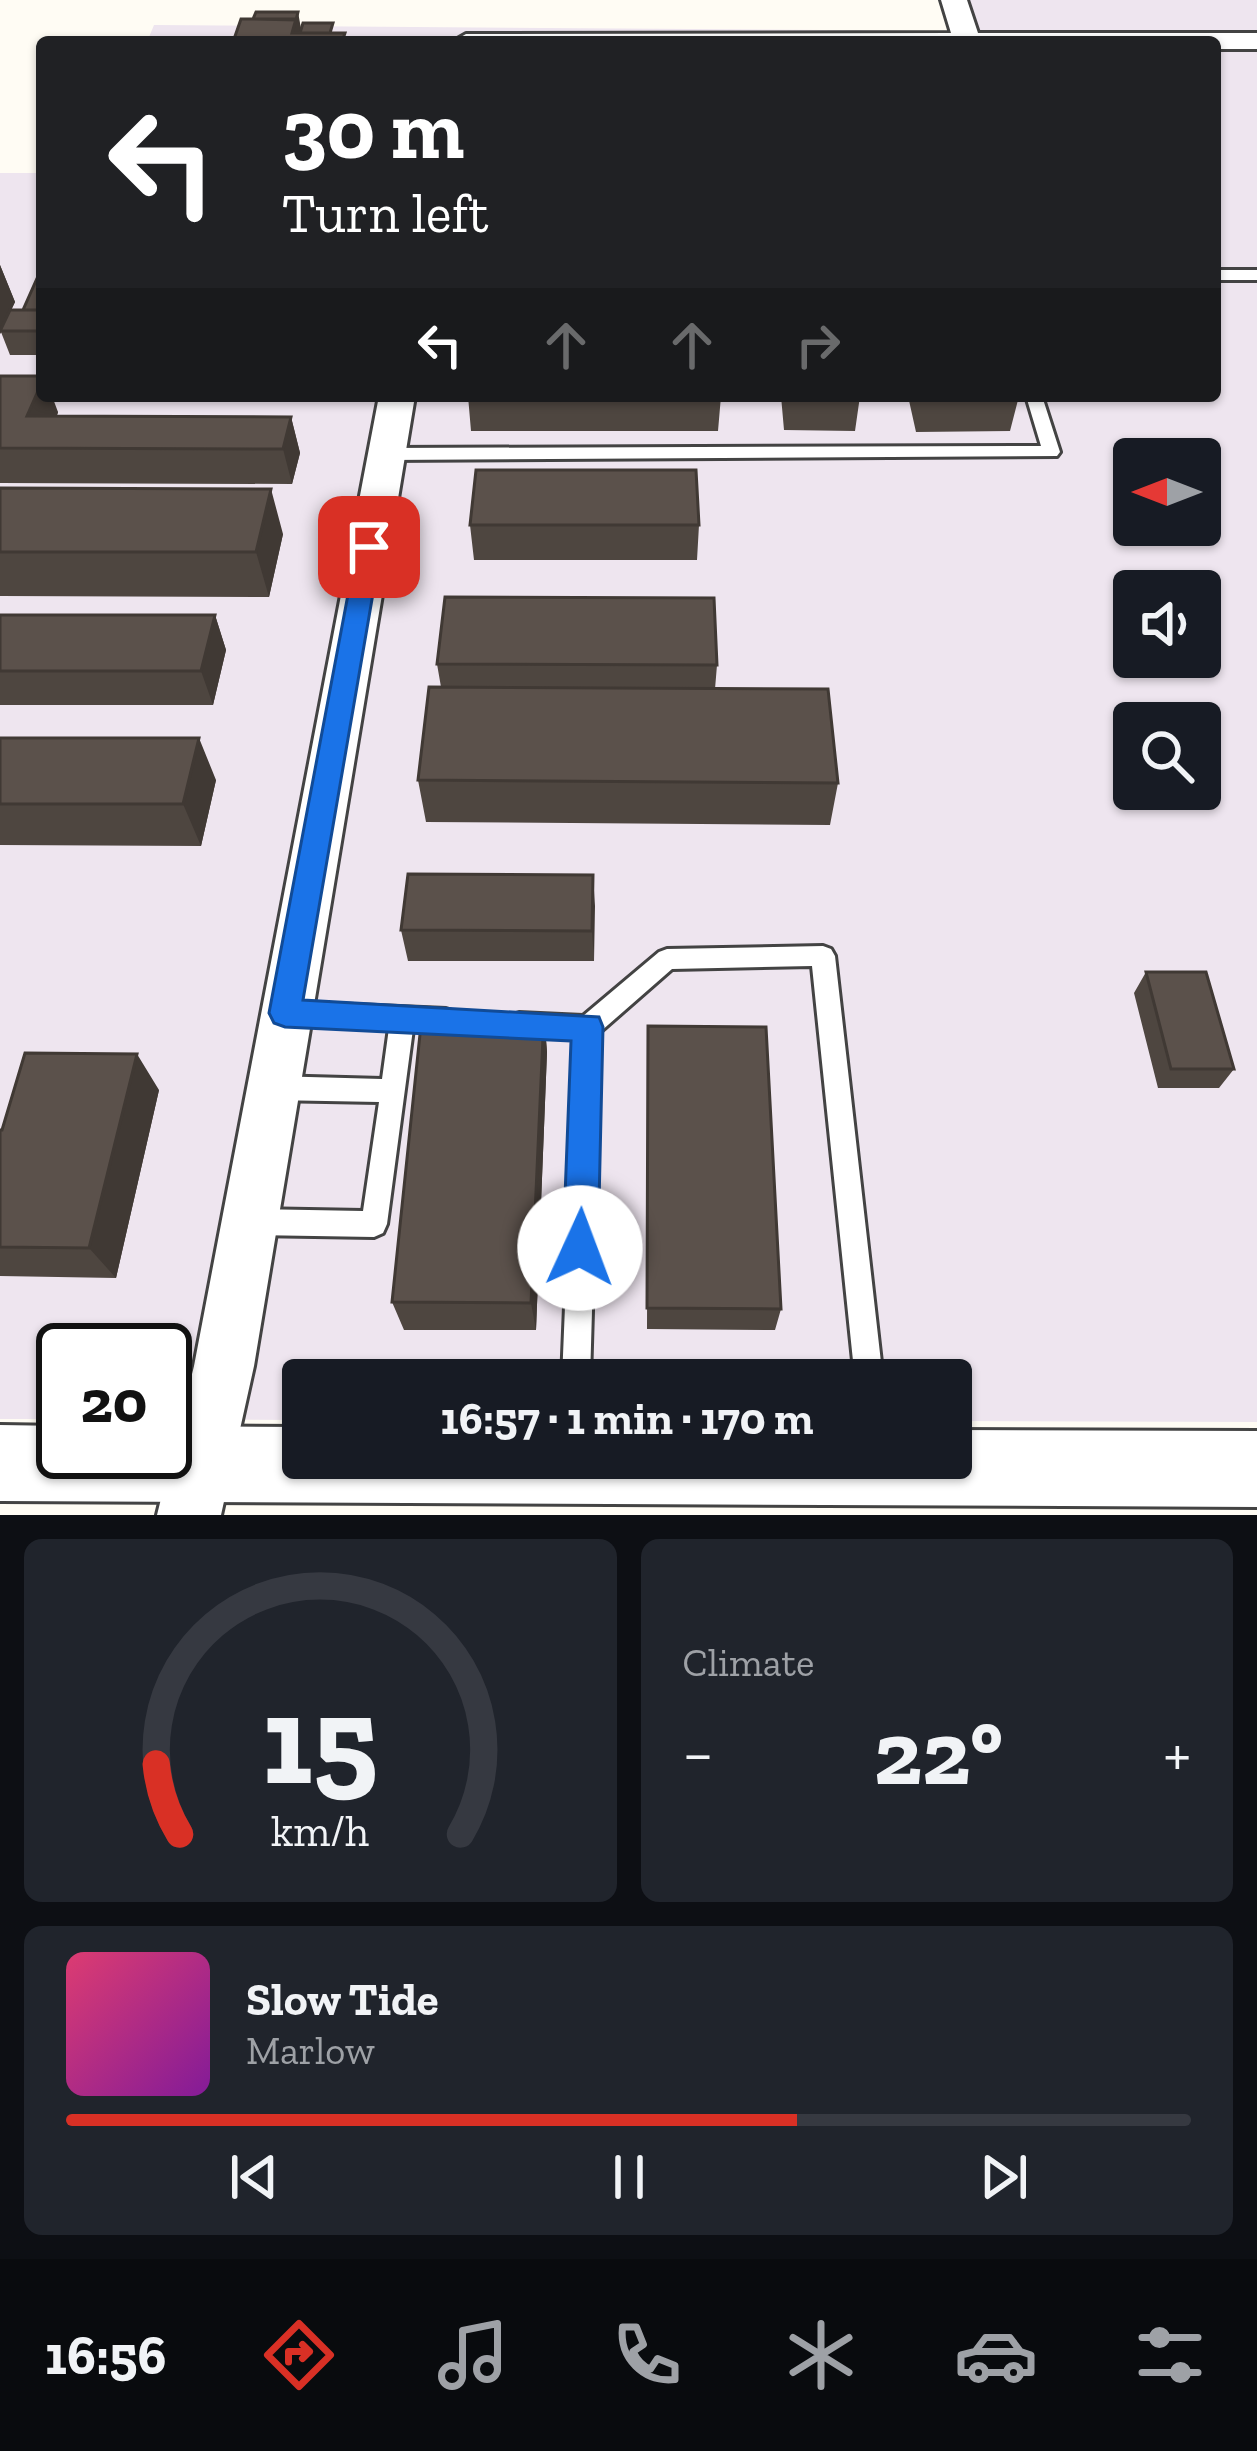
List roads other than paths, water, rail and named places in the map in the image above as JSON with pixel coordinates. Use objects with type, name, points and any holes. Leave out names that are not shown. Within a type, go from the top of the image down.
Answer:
[{"type":"street","points":[[954,0],[965,36]]},
{"type":"street","points":[[1221,41],[1257,41]]},
{"type":"street","points":[[195,1490],[250,1222],[396,402]]},
{"type":"street","points":[[0,1463],[195,1490],[344,1479]]},
{"type":"street","points":[[971,1479],[1042,1491],[1257,1469]]},
{"type":"lane","points":[[1221,275],[1257,275]]},
{"type":"lane","points":[[386,454],[1051,452],[1036,402]]},
{"type":"lane","points":[[285,1013],[588,1027],[667,959],[823,956],[866,1359]]},
{"type":"lane","points":[[250,1222],[374,1224],[403,1018]]},
{"type":"lane","points":[[576,1359],[588,1027]]},
{"type":"lane","points":[[272,1088],[392,1091]]}]
